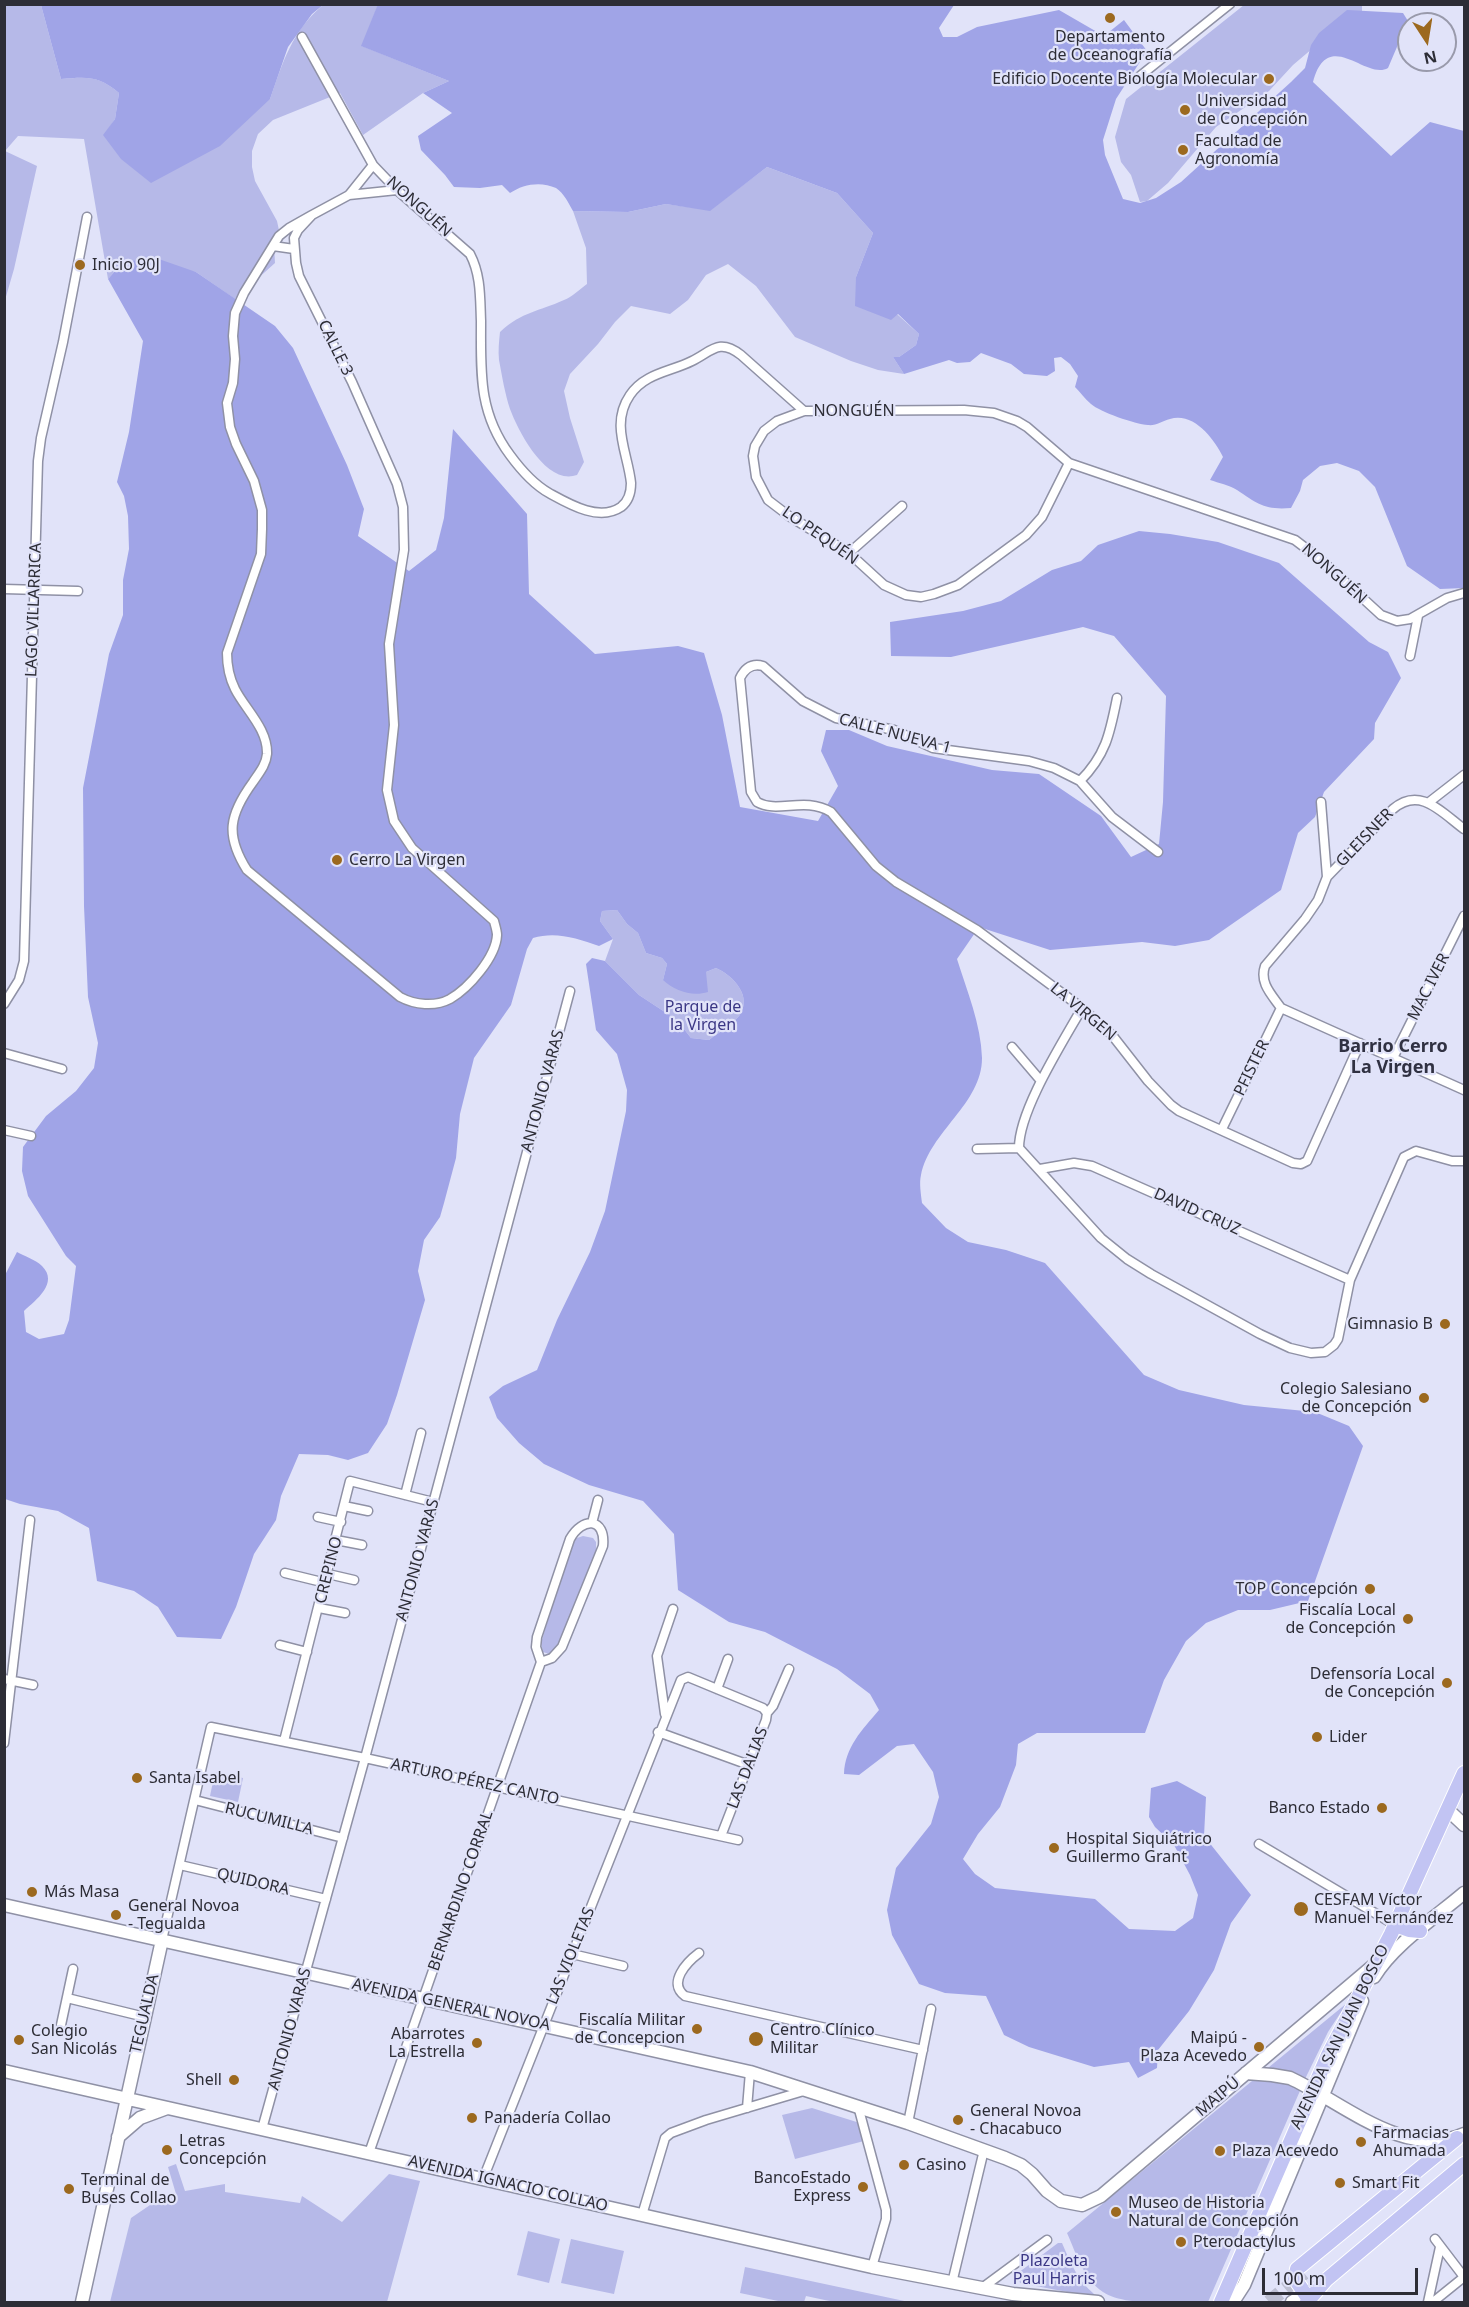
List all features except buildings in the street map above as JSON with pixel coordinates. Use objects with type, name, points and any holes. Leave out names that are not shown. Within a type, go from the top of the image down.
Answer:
[{"type":"main road","name":"AVENIDA SAN JUAN BOSCO","points":[[1233,2302],[1244,2285],[1318,2093],[1328,2055],[1376,1968],[1464,1773]]},
{"type":"main road","points":[[1448,1810],[1464,1825]]},
{"type":"main road","name":"MAIPÚ","points":[[1052,2196],[1074,2205],[1095,2200],[1464,1893]]},
{"type":"main road","name":"AVENIDA GENERAL NOVOA","points":[[4,1905],[750,2072],[909,2123],[1021,2165],[1052,2196]]},
{"type":"main road","points":[[1395,1925],[1409,1930],[1420,1930]]},
{"type":"main road","name":"TEGUALDA","points":[[82,2302],[162,1940]]},
{"type":"main road","name":"AVENIDA IGNACIO COLLAO","points":[[4,2071],[872,2267],[1013,2294],[1098,2302]]},
{"type":"main road","points":[[1246,2073],[1281,2076],[1403,2137],[1432,2142],[1462,2136]]},
{"type":"main road","name":"AVENIDA SAN JUAN BOSCO","points":[[1221,2302],[1318,2093]]},
{"type":"main road","points":[[117,2138],[140,2118],[168,2108]]},
{"type":"main road","points":[[1304,2273],[1443,2159],[1462,2136]]},
{"type":"main road","points":[[1307,2299],[1294,2279],[1297,2268],[1462,2136]]},
{"type":"main road","points":[[1292,2302],[1307,2299],[1326,2280],[1462,2171]]},
{"type":"main road","name":"AVENIDA IGNACIO COLLAO","points":[[1013,2294],[1034,2302]]},
{"type":"street","points":[[1140,75],[1230,4]]},
{"type":"street","name":"NONGUÉN","points":[[303,37],[373,165],[397,190],[460,244],[475,264],[479,285],[481,380],[492,426],[523,472],[546,491],[597,512],[615,511],[624,505],[629,499],[631,484],[621,442],[620,422],[629,396],[647,378],[693,361],[717,347],[729,347],[741,354],[804,411],[964,410],[994,413],[1017,421],[1068,463],[1284,536],[1310,550],[1381,615],[1403,621],[1418,616],[1447,598],[1464,593]]},
{"type":"street","points":[[349,195],[373,165]]},
{"type":"street","points":[[312,215],[298,230],[294,238],[294,249],[273,246],[279,236],[289,228],[312,215],[349,195],[397,190]]},
{"type":"street","name":"LAGO VILLARRICA","points":[[4,1004],[19,980],[24,961],[38,461],[87,217]]},
{"type":"street","name":"CALLE 3","points":[[273,246],[244,293],[235,313],[233,383],[227,404],[230,426],[254,481],[262,510],[261,554],[229,647],[227,670],[235,689],[265,740],[267,754],[265,766],[246,792],[233,819],[232,839],[237,854],[247,870],[400,997],[410,1002],[431,1005],[450,999],[479,974],[493,952],[497,935],[494,921],[412,848],[394,821],[387,790],[394,725],[389,644],[404,550],[405,524],[397,484],[352,382],[299,276],[294,249]]},
{"type":"street","name":"LO PEQUÉN","points":[[804,411],[777,421],[758,439],[753,456],[756,477],[768,500],[789,516],[849,553],[884,585],[895,591],[921,597],[958,585],[1015,544],[1036,525],[1068,463]]},
{"type":"street","points":[[849,553],[902,506]]},
{"type":"street","points":[[4,589],[78,591]]},
{"type":"street","points":[[1410,656],[1418,616]]},
{"type":"street","name":"CALLE NUEVA 1","points":[[753,797],[739,685],[747,668],[758,664],[804,701],[836,718],[894,730],[933,748],[1029,761],[1054,768],[1080,781],[1112,817],[1158,852]]},
{"type":"street","points":[[1080,781],[1098,760],[1107,743],[1117,698]]},
{"type":"street","points":[[1464,775],[1428,803],[1464,829]]},
{"type":"street","name":"LA VIRGEN","points":[[753,797],[765,806],[804,804],[823,807],[831,812],[876,866],[896,882],[977,930],[1082,1008],[1117,1040],[1148,1081],[1171,1105],[1185,1114],[1293,1163],[1301,1164],[1307,1161],[1360,1043]]},
{"type":"street","name":"GLEISNER","points":[[1281,1008],[1264,982],[1263,971],[1318,900],[1327,877],[1403,801],[1419,799],[1428,803]]},
{"type":"street","name":"GLEISNER","points":[[1321,802],[1327,877]]},
{"type":"street","name":"MAC IVER","points":[[1393,1058],[1464,916]]},
{"type":"street","name":"ANTONIO VARAS","points":[[262,2129],[365,1758],[570,991]]},
{"type":"street","points":[[1082,1008],[1041,1081],[1019,1136],[1019,1148],[1087,1224],[1127,1259],[1260,1334],[1290,1348],[1319,1353],[1325,1352],[1334,1345],[1340,1331],[1350,1280],[1400,1164],[1407,1154],[1421,1151],[1452,1161],[1464,1161]]},
{"type":"street","points":[[1281,1008],[1464,1090]]},
{"type":"street","name":"PFISTER","points":[[1222,1129],[1281,1008]]},
{"type":"street","points":[[1012,1047],[1041,1081]]},
{"type":"street","points":[[4,1053],[62,1069]]},
{"type":"street","points":[[4,1130],[32,1136]]},
{"type":"street","points":[[977,1149],[1019,1148]]},
{"type":"street","name":"DAVID CRUZ","points":[[1040,1169],[1064,1164],[1092,1166],[1350,1280]]},
{"type":"street","points":[[405,1495],[421,1433]]},
{"type":"street","name":"CREPINO","points":[[284,1741],[350,1481],[434,1502]]},
{"type":"street","points":[[592,1523],[598,1500]]},
{"type":"street","points":[[344,1506],[368,1511]]},
{"type":"street","points":[[318,1517],[341,1522]]},
{"type":"street","points":[[4,1743],[8,1679],[30,1520]]},
{"type":"street","name":"BERNARDINO CORRAL","points":[[369,2153],[542,1662],[536,1647],[537,1637],[570,1539],[579,1527],[592,1523],[603,1531],[603,1546],[562,1647],[552,1658],[542,1662]]},
{"type":"street","points":[[336,1540],[362,1545]]},
{"type":"street","points":[[285,1573],[354,1580]]},
{"type":"street","points":[[319,1608],[345,1613]]},
{"type":"street","points":[[666,1714],[657,1656],[673,1609]]},
{"type":"street","points":[[280,1646],[307,1652]]},
{"type":"street","points":[[728,1659],[717,1689],[763,1708],[766,1713]]},
{"type":"street","name":"LAS DALIAS","points":[[722,1836],[766,1720],[766,1713],[773,1706],[789,1669]]},
{"type":"street","name":"LAS VIOLETAS","points":[[483,2179],[658,1732],[681,1680],[684,1677],[717,1689]]},
{"type":"street","points":[[8,1679],[33,1684]]},
{"type":"street","name":"ARTURO PÉREZ CANTO","points":[[211,1727],[365,1758],[738,1840]]},
{"type":"street","name":"TEGUALDA","points":[[162,1940],[211,1727]]},
{"type":"street","points":[[658,1732],[749,1765]]},
{"type":"street","name":"RUCUMILLA","points":[[195,1800],[343,1838]]},
{"type":"street","points":[[1259,1844],[1386,1922],[1395,1925]]},
{"type":"street","name":"QUIDORA","points":[[180,1865],[326,1899]]},
{"type":"street","points":[[699,1953],[689,1960],[680,1974],[678,1985],[682,1995],[923,2050]]},
{"type":"street","points":[[572,1954],[623,1966]]},
{"type":"street","points":[[61,2025],[73,1969]]},
{"type":"street","points":[[67,1998],[145,2017]]},
{"type":"street","points":[[909,2123],[931,2010]]},
{"type":"street","points":[[747,2108],[750,2072]]},
{"type":"street","points":[[642,2215],[665,2138],[671,2133],[807,2090]]},
{"type":"street","points":[[858,2106],[886,2210],[886,2219],[872,2267]]},
{"type":"street","points":[[952,2283],[984,2150]]},
{"type":"street","points":[[982,2289],[1047,2240]]},
{"type":"street","points":[[1437,2243],[1464,2277],[1431,2302],[1437,2243]]},
{"type":"green space","points":[[5,5],[41,5],[61,79],[92,78],[105,83],[119,93],[115,119],[108,130],[270,99],[284,60],[296,36],[303,25],[323,5],[378,5],[362,46],[449,81],[423,93],[363,135],[340,93],[273,120],[258,134],[252,151],[255,181],[277,221],[280,235],[274,246],[275,263],[235,299],[196,272],[122,263],[108,279],[84,139],[18,136],[5,151]]},
{"type":"green space","points":[[1244,5],[1362,5],[1362,12],[1339,26],[1293,65],[1269,91],[1216,127],[1168,183],[1147,201],[1140,202],[1131,175],[1121,162],[1115,137],[1126,99]]},
{"type":"green space","points":[[5,151],[37,166],[5,300]]},
{"type":"green space","points":[[767,167],[837,193],[873,233],[856,277],[919,334],[916,345],[899,357],[893,357],[904,374],[878,370],[851,361],[795,337],[756,286],[728,264],[706,275],[688,300],[670,314],[631,306],[570,374],[564,391],[584,462],[577,475],[566,476],[555,473],[536,455],[514,419],[502,379],[499,342],[500,332],[508,325],[567,299],[587,284],[586,248],[573,211],[628,212],[666,204],[710,210]]},
{"type":"green space","name":"Parque de la Virgen","points":[[617,910],[627,924],[638,933],[646,953],[662,958],[667,964],[663,980],[716,968],[729,976],[743,995],[743,1009],[739,1016],[709,1040],[691,1038],[677,1020],[639,995],[605,961],[613,939],[600,921],[602,911]]},
{"type":"green space","points":[[583,1536],[593,1538],[596,1542],[596,1554],[558,1644],[554,1652],[549,1654],[543,1652],[541,1643],[570,1548],[577,1538]]},
{"type":"green space","points":[[215,1772],[243,1778],[238,1802],[210,1796]]},
{"type":"green space","name":"Plaza Acevedo","points":[[1347,2003],[1328,2032],[1306,2077],[1208,2302],[1139,2302],[1112,2297],[1096,2287],[1081,2266],[1067,2233]]},
{"type":"green space","points":[[812,2108],[863,2124],[864,2141],[795,2159],[782,2115]]},
{"type":"green space","points":[[176,2164],[185,2191],[225,2184],[225,2192],[300,2203],[302,2196],[342,2222],[389,2174],[420,2181],[387,2302],[110,2302],[131,2218],[153,2203],[176,2194],[168,2167]]},
{"type":"green space","points":[[528,2231],[560,2239],[549,2283],[517,2275]]},
{"type":"green space","points":[[571,2239],[624,2251],[614,2294],[561,2283]]},
{"type":"green space","name":"Plazoleta Paul Harris","points":[[1058,2243],[1062,2243],[1075,2271],[1094,2297],[1020,2283],[1018,2273]]},
{"type":"green space","points":[[745,2267],[909,2302],[834,2302],[806,2296],[804,2302],[783,2302],[740,2293]]},
{"type":"shaded area","points":[[41,4],[323,5],[312,14],[288,47],[270,99],[220,146],[151,183],[121,159],[103,135],[115,119],[119,93],[105,83],[92,78],[61,79]]},
{"type":"shaded area","points":[[378,4],[954,5],[939,28],[943,37],[957,37],[977,27],[1059,10],[1104,36],[1124,20],[1147,51],[1116,99],[1103,140],[1105,155],[1123,199],[1140,203],[1156,198],[1181,182],[1291,82],[1305,68],[1311,45],[1319,33],[1347,10],[1397,13],[1397,47],[1388,68],[1379,70],[1369,68],[1338,56],[1328,58],[1320,66],[1313,82],[1391,156],[1430,122],[1464,131],[1464,588],[1440,589],[1407,566],[1375,487],[1359,471],[1337,463],[1320,466],[1303,480],[1291,508],[1262,505],[1234,488],[1210,480],[1223,457],[1209,435],[1195,423],[1179,418],[1148,425],[1102,411],[1091,404],[1075,387],[1078,376],[1070,364],[1061,357],[1054,358],[1055,371],[1047,376],[1024,374],[1011,364],[981,353],[970,362],[957,363],[949,360],[904,374],[893,357],[899,357],[916,345],[919,334],[898,314],[891,320],[855,306],[856,277],[873,233],[837,193],[767,167],[710,211],[666,204],[628,212],[573,211],[559,190],[550,186],[538,184],[526,186],[510,193],[502,185],[480,188],[454,187],[421,150],[418,136],[452,113],[423,93],[449,81],[361,46]]},
{"type":"shaded area","points":[[153,257],[196,272],[275,326],[293,348],[347,465],[364,509],[358,536],[409,571],[436,550],[444,518],[453,429],[527,514],[529,594],[595,654],[678,646],[704,653],[722,715],[740,807],[818,821],[838,786],[821,751],[826,730],[849,730],[887,746],[992,770],[1039,774],[1101,816],[1131,857],[1159,844],[1163,802],[1166,696],[1114,636],[1083,627],[951,657],[891,656],[890,622],[963,611],[1001,601],[1052,570],[1081,561],[1098,545],[1139,531],[1218,542],[1279,563],[1369,642],[1388,652],[1401,678],[1375,723],[1374,739],[1324,792],[1315,817],[1298,833],[1281,890],[1209,940],[1175,946],[1142,942],[1050,950],[979,927],[957,959],[979,1033],[982,1058],[980,1074],[965,1104],[934,1145],[926,1159],[920,1178],[922,1203],[946,1228],[968,1242],[1006,1250],[1045,1263],[1144,1375],[1179,1390],[1244,1405],[1315,1412],[1349,1426],[1363,1446],[1308,1601],[1270,1610],[1238,1610],[1206,1623],[1186,1641],[1164,1680],[1145,1733],[1037,1733],[1018,1744],[1016,1765],[1000,1807],[978,1834],[963,1859],[975,1874],[995,1888],[1095,1899],[1129,1929],[1175,1931],[1193,1918],[1198,1895],[1174,1845],[1155,1827],[1149,1817],[1151,1788],[1177,1781],[1206,1797],[1204,1836],[1251,1895],[1231,1923],[1214,1970],[1189,2011],[1158,2050],[1157,2068],[1138,2078],[1129,2062],[1094,2067],[1029,2047],[1004,2035],[986,1996],[945,1993],[919,1984],[892,1935],[887,1910],[896,1868],[931,1824],[939,1797],[933,1772],[914,1744],[897,1746],[859,1775],[844,1774],[851,1747],[879,1710],[870,1694],[837,1669],[765,1632],[729,1622],[678,1590],[674,1534],[643,1501],[589,1485],[544,1464],[519,1443],[497,1418],[489,1397],[503,1386],[537,1370],[557,1320],[590,1252],[605,1211],[626,1111],[627,1090],[617,1054],[596,1030],[586,964],[592,958],[605,961],[639,995],[677,1020],[691,1038],[709,1040],[733,1023],[743,1009],[743,995],[740,988],[729,976],[716,968],[706,972],[708,992],[690,993],[668,984],[663,980],[667,964],[662,958],[646,953],[638,933],[627,924],[617,910],[602,911],[600,921],[613,939],[599,946],[574,938],[550,935],[533,938],[527,949],[511,1005],[474,1058],[460,1114],[456,1158],[444,1203],[440,1217],[424,1240],[418,1271],[425,1300],[387,1424],[368,1453],[348,1460],[328,1455],[299,1454],[281,1496],[276,1520],[254,1554],[236,1607],[221,1639],[177,1637],[158,1607],[134,1591],[97,1581],[89,1528],[58,1511],[5,1499],[5,1275],[17,1252],[42,1266],[47,1272],[48,1279],[44,1291],[24,1311],[26,1332],[39,1339],[64,1334],[69,1320],[76,1266],[66,1256],[28,1196],[22,1171],[23,1147],[46,1116],[76,1091],[94,1068],[98,1043],[88,997],[84,906],[83,788],[109,654],[123,615],[123,580],[129,549],[128,516],[124,496],[117,482],[129,432],[143,341],[108,279],[122,263]]},
{"type":"tunnel","points":[[1269,2302],[1304,2273]]},
{"type":"place","name":"Departamento de Oceanografía","points":[[1110,18]]},
{"type":"place","name":"Edificio Docente Biología Molecular","points":[[1269,79]]},
{"type":"place","name":"Universidad de Concepción","points":[[1185,110]]},
{"type":"place","name":"Facultad de Agronomía","points":[[1183,150]]},
{"type":"place","name":"Inicio 90J","points":[[80,265]]},
{"type":"place","name":"Cerro La Virgen","points":[[337,860]]},
{"type":"place","name":"Gimnasio B","points":[[1445,1324]]},
{"type":"place","name":"Colegio Salesiano de Concepción","points":[[1424,1398]]},
{"type":"place","name":"TOP Concepción","points":[[1370,1589]]},
{"type":"place","name":"Fiscalía Local de Concepción","points":[[1408,1619]]},
{"type":"place","name":"Defensoría Local de Concepción","points":[[1447,1683]]},
{"type":"place","name":"Lider","points":[[1317,1737]]},
{"type":"place","name":"Santa Isabel","points":[[137,1778]]},
{"type":"place","name":"Banco Estado","points":[[1382,1808]]},
{"type":"place","name":"Hospital Siquiátrico Guillermo Grant","points":[[1054,1848]]},
{"type":"place","name":"Más Masa","points":[[32,1892]]},
{"type":"place","name":"CESFAM Víctor Manuel Fernández","points":[[1301,1909]]},
{"type":"place","name":"General Novoa - Tegualda","points":[[116,1915]]},
{"type":"place","name":"Fiscalía Militar de Concepcion","points":[[697,2029]]},
{"type":"place","name":"Centro Clínico Militar","points":[[756,2039]]},
{"type":"place","name":"Colegio San Nicolás","points":[[19,2040]]},
{"type":"place","name":"Abarrotes La Estrella","points":[[477,2043]]},
{"type":"place","name":"Maipú - Plaza Acevedo","points":[[1259,2047]]},
{"type":"place","name":"Shell","points":[[234,2080]]},
{"type":"place","name":"Panadería Collao","points":[[472,2118]]},
{"type":"place","name":"General Novoa - Chacabuco","points":[[958,2120]]},
{"type":"place","name":"Farmacias Ahumada","points":[[1361,2142]]},
{"type":"place","name":"Letras Concepción","points":[[167,2150]]},
{"type":"place","name":"Plaza Acevedo","points":[[1220,2151]]},
{"type":"place","name":"Casino","points":[[904,2165]]},
{"type":"place","name":"Smart Fit","points":[[1340,2183]]},
{"type":"place","name":"BancoEstado Express","points":[[863,2187]]},
{"type":"place","name":"Terminal de Buses Collao","points":[[69,2189]]},
{"type":"place","name":"Museo de Historia Natural de Concepción","points":[[1116,2212]]},
{"type":"place","name":"Pterodactylus","points":[[1181,2242]]},
{"type":"district","name":"Barrio Cerro La Virgen","points":[[1393,1057]]}]
